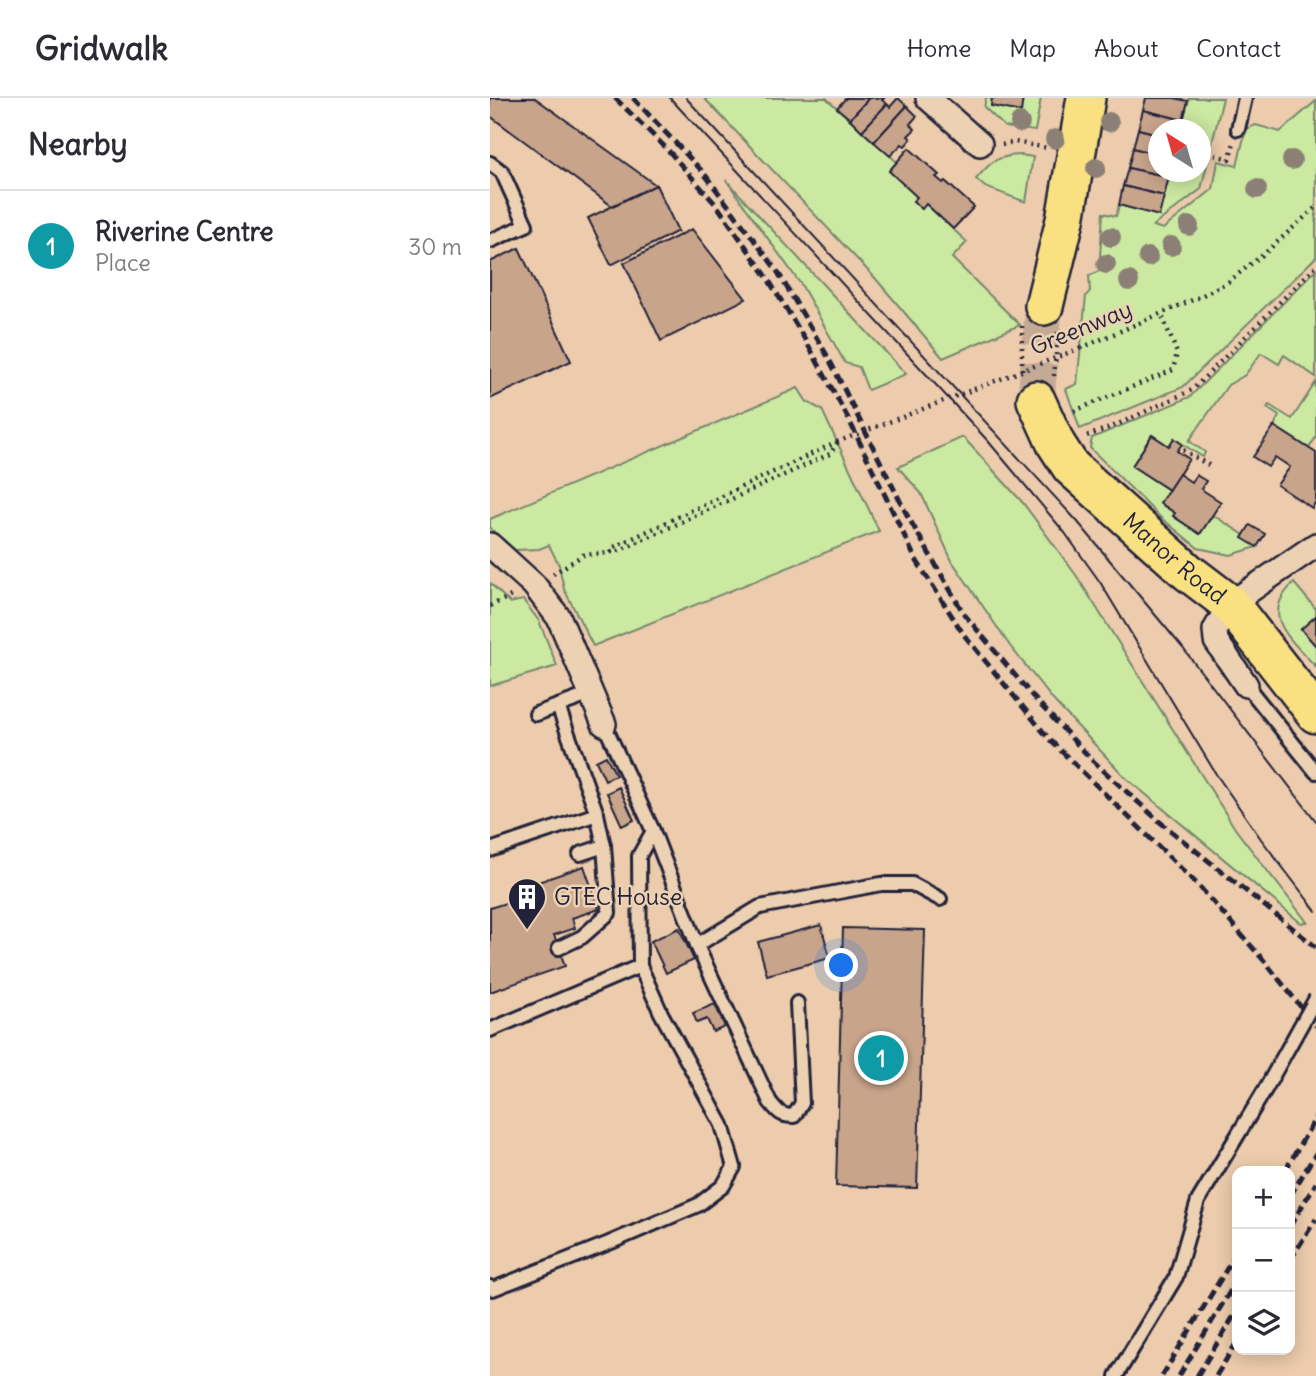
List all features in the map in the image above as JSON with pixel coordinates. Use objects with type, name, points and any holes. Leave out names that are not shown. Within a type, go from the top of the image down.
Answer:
[{"type":"main road","points":[[1042,318],[1065,220],[1086,98]]},
{"type":"main road","name":"Manor Road","points":[[1037,390],[1056,444],[1071,467],[1188,572],[1230,604],[1316,714]]},
{"type":"street","points":[[928,98],[980,145]]},
{"type":"street","points":[[490,545],[545,598],[565,631],[604,724]]},
{"type":"street","points":[[1241,678],[1216,641],[1214,630],[1230,604],[1309,547],[1316,545]]},
{"type":"lane","points":[[1238,129],[1245,98]]},
{"type":"lane","points":[[490,163],[502,172],[526,225],[490,241]]},
{"type":"lane","points":[[1241,678],[1316,772]]},
{"type":"lane","points":[[536,714],[591,694]]},
{"type":"lane","points":[[558,706],[597,814],[604,846],[609,913],[582,937],[559,948]]},
{"type":"lane","points":[[604,724],[653,831],[698,946],[770,1102],[779,1114],[785,1116],[794,1116],[802,1103],[797,1003]]},
{"type":"lane","points":[[490,850],[597,814]]},
{"type":"lane","points":[[490,1287],[493,1289],[698,1205],[723,1186],[734,1167],[722,1125],[661,1013],[640,965],[639,856],[653,831]]},
{"type":"lane","points":[[580,854],[604,846]]},
{"type":"lane","points":[[698,946],[760,907],[891,884],[912,884],[940,899]]},
{"type":"lane","points":[[490,1030],[640,965]]},
{"type":"lane","points":[[1116,1376],[1176,1277],[1198,1201],[1316,998]]},
{"type":"path","points":[[1016,142],[1046,147]]},
{"type":"path","name":"Greenway","points":[[610,552],[614,547],[837,442],[1081,348],[1198,298],[1227,282],[1265,253],[1316,207]]},
{"type":"path","points":[[1077,439],[1114,426],[1192,390],[1316,266]]},
{"type":"path","points":[[1080,409],[1173,370],[1177,353],[1161,313]]},
{"type":"path","points":[[1037,390],[1042,318]]},
{"type":"path","points":[[1037,390],[1042,318]]},
{"type":"path","name":"Greenway","points":[[555,572],[583,555],[616,552],[830,454],[837,442]]},
{"type":"path","points":[[1183,450],[1210,466]]},
{"type":"path","points":[[490,606],[509,597]]},
{"type":"green space","points":[[704,98],[826,98],[897,162],[889,171],[917,197],[914,201],[921,208],[926,204],[967,242],[952,258],[1020,325],[943,358],[876,279]]},
{"type":"green space","points":[[986,98],[992,98],[991,106],[1020,112],[1023,98],[1041,98],[1035,131],[1005,127],[984,107]]},
{"type":"green space","points":[[1189,98],[1223,98],[1211,148],[1211,119],[1184,119]]},
{"type":"green space","points":[[1316,101],[1316,257],[1183,387],[1080,429],[1066,389],[1077,384],[1086,296],[1090,291],[1089,276],[1099,271],[1103,213],[1116,216],[1119,205],[1159,215],[1167,182],[1203,182],[1201,189],[1153,226],[1163,229],[1213,189],[1218,161],[1237,166],[1248,128],[1256,125],[1280,132]]},
{"type":"green space","points":[[1021,155],[1033,157],[1026,202],[985,187],[976,179],[995,161]]},
{"type":"green space","points":[[726,180],[906,374],[868,390],[859,367],[845,363],[802,286]]},
{"type":"green space","points":[[1316,270],[1316,377],[1284,355],[1279,364],[1261,353],[1245,375],[1228,385],[1189,441],[1205,452],[1203,457],[1174,439],[1169,446],[1152,435],[1132,466],[1169,490],[1160,504],[1200,534],[1213,515],[1257,547],[1231,555],[1198,548],[1160,517],[1090,448],[1092,438],[1190,397]]},
{"type":"green space","points":[[1316,382],[1316,437],[1309,448],[1274,426],[1279,416],[1267,408],[1269,405],[1292,419]]},
{"type":"green space","points":[[798,388],[807,402],[822,410],[879,531],[593,646],[564,589],[559,565],[549,545],[539,549],[515,550],[490,528],[490,519]]},
{"type":"green space","points":[[963,437],[1023,503],[1076,575],[1236,830],[1307,922],[1301,923],[1126,778],[1054,701],[1010,646],[952,561],[921,493],[898,467]]},
{"type":"green space","points":[[490,583],[510,603],[523,600],[539,621],[557,666],[490,686]]},
{"type":"green space","points":[[1294,583],[1316,609],[1316,616],[1302,629],[1316,646],[1316,667],[1289,638],[1279,617],[1283,595]]},
{"type":"building","points":[[490,98],[535,98],[656,185],[612,206],[490,116]]},
{"type":"building","points":[[846,98],[869,98],[850,119],[837,108]]},
{"type":"building","points":[[869,98],[884,98],[882,100],[887,104],[862,131],[850,119]]},
{"type":"building","points":[[898,98],[907,106],[874,142],[862,131],[887,104],[890,107]]},
{"type":"building","points":[[992,98],[1023,98],[1021,112],[991,106]]},
{"type":"building","points":[[1146,98],[1188,101],[1183,119],[1143,110]]},
{"type":"building","points":[[907,106],[917,116],[910,124],[915,129],[908,136],[911,139],[905,146],[902,144],[890,156],[874,142]]},
{"type":"building","points":[[1143,110],[1179,119],[1148,119],[1148,132],[1138,129]]},
{"type":"building","points":[[1138,129],[1148,132],[1148,152],[1133,148]]},
{"type":"building","points":[[909,148],[939,175],[936,177],[943,183],[945,181],[974,207],[953,229],[926,204],[922,209],[913,201],[917,197],[889,171]]},
{"type":"building","points":[[1133,148],[1148,152],[1148,172],[1128,168]]},
{"type":"building","points":[[1128,168],[1148,172],[1148,182],[1168,182],[1164,196],[1123,186]]},
{"type":"building","points":[[656,185],[678,231],[611,265],[588,218]]},
{"type":"building","points":[[1123,186],[1164,196],[1159,216],[1119,205]]},
{"type":"building","points":[[692,229],[746,299],[661,341],[624,263]]},
{"type":"building","points":[[519,248],[571,361],[490,399],[490,262]]},
{"type":"building","points":[[1274,426],[1316,453],[1316,501],[1312,508],[1277,485],[1290,467],[1275,457],[1268,467],[1253,457]]},
{"type":"building","points":[[1152,435],[1169,446],[1174,438],[1182,444],[1177,451],[1189,459],[1169,490],[1132,466]]},
{"type":"building","points":[[1179,474],[1191,482],[1196,475],[1206,481],[1201,489],[1221,502],[1200,534],[1173,516],[1175,513],[1160,503]]},
{"type":"building","points":[[1250,525],[1265,534],[1257,547],[1242,538]]},
{"type":"building","points":[[1316,616],[1316,646],[1301,629]]},
{"type":"building","points":[[606,756],[616,775],[605,780],[596,761]]},
{"type":"building","points":[[619,787],[634,820],[622,826],[607,793]]},
{"type":"building","name":"GTEC House","points":[[584,866],[599,909],[572,918],[575,928],[554,935],[565,966],[490,992],[490,908],[518,899],[515,890]]},
{"type":"building","points":[[821,925],[830,958],[767,975],[758,942]]},
{"type":"building","points":[[679,928],[694,960],[666,973],[651,941]]},
{"type":"building","points":[[843,928],[925,930],[917,1188],[836,1186]]},
{"type":"building","points":[[715,1004],[725,1027],[713,1032],[707,1019],[697,1023],[693,1013]]},
{"type":"tunnel","points":[[1036,400],[1044,306]]},
{"type":"tram line","points":[[670,98],[988,441],[1065,533],[1100,582],[1216,774],[1316,911]]},
{"type":"tram line","points":[[686,98],[1077,521],[1182,647],[1316,821]]},
{"type":"railway","points":[[615,98],[667,149],[718,207],[765,274],[806,341],[849,420],[915,558],[964,635],[1050,740],[1199,886],[1316,1026]]},
{"type":"railway","points":[[633,98],[703,172],[776,269],[828,357],[907,515],[964,614],[1034,698],[1093,761],[1160,822],[1316,947]]},
{"type":"railway","points":[[1288,1166],[1316,1117]]},
{"type":"railway","points":[[1295,1188],[1316,1153]]},
{"type":"railway","points":[[1295,1218],[1316,1183]]},
{"type":"railway","points":[[1295,1252],[1316,1219]]},
{"type":"railway","points":[[1162,1376],[1232,1260]]},
{"type":"railway","points":[[1179,1376],[1232,1288]]},
{"type":"railway","points":[[1197,1376],[1232,1319]]},
{"type":"railway","points":[[1216,1376],[1232,1350]]},
{"type":"place","name":"GTEC House","points":[[527,931]]},
{"type":"place","name":"Riverine Centre","points":[[881,1058]]}]
